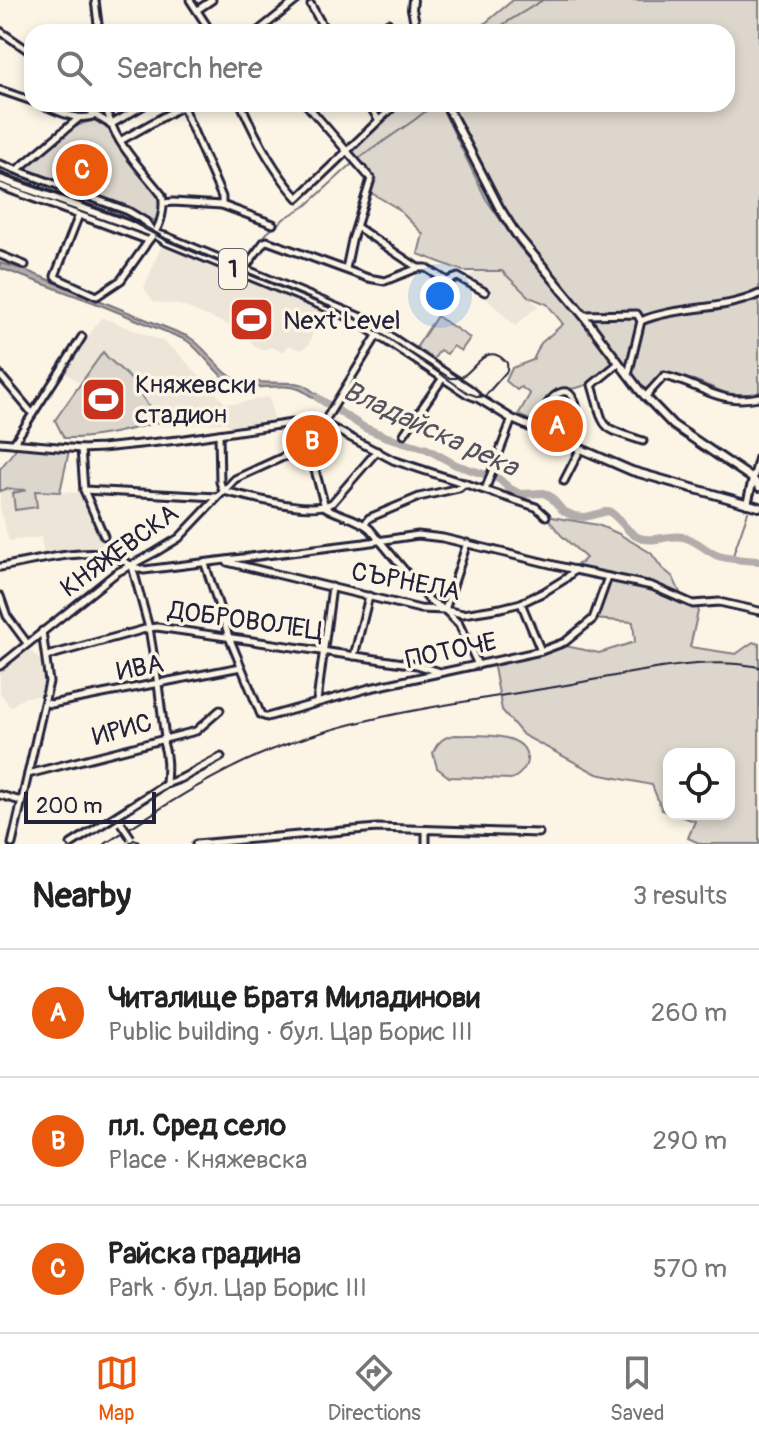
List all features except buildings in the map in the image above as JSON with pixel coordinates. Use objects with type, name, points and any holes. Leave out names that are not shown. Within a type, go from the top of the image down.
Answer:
[{"type":"main road","points":[[413,0],[415,24]]},
{"type":"main road","points":[[450,112],[513,230],[527,249],[583,315],[645,397],[675,427],[756,483],[747,504]]},
{"type":"main road","name":"1","points":[[0,179],[167,237],[353,313],[478,398],[534,429],[632,471],[759,507]]},
{"type":"main road","name":"1","points":[[155,234],[165,241],[379,332]]},
{"type":"street","points":[[95,0],[98,24]]},
{"type":"street","points":[[190,0],[206,24]]},
{"type":"street","points":[[197,10],[212,0]]},
{"type":"street","points":[[267,24],[297,0]]},
{"type":"street","points":[[311,5],[322,24]]},
{"type":"street","points":[[0,31],[24,48]]},
{"type":"street","points":[[0,90],[24,98]]},
{"type":"street","points":[[62,112],[87,119],[95,115]]},
{"type":"street","points":[[92,112],[110,125]]},
{"type":"street","points":[[79,215],[55,276],[97,296],[121,280],[147,240],[155,234],[164,203],[162,195],[110,125],[108,112]]},
{"type":"street","points":[[110,125],[132,112]]},
{"type":"street","points":[[120,141],[171,112]]},
{"type":"street","points":[[186,112],[222,197],[222,205]]},
{"type":"street","points":[[245,112],[262,146],[298,198],[388,112]]},
{"type":"street","points":[[313,112],[371,179],[346,269]]},
{"type":"street","points":[[374,112],[379,121]]},
{"type":"street","points":[[17,170],[79,118]]},
{"type":"street","points":[[0,164],[128,211],[146,222],[155,234]]},
{"type":"street","points":[[0,186],[147,240]]},
{"type":"street","points":[[164,203],[222,205],[273,224]]},
{"type":"street","points":[[357,227],[418,268]]},
{"type":"street","points":[[244,269],[267,241],[368,278],[385,281],[418,268],[426,268],[447,281],[458,277],[485,292]]},
{"type":"street","points":[[0,255],[25,265]]},
{"type":"street","points":[[641,321],[759,294]]},
{"type":"street","points":[[583,315],[637,314],[641,321],[628,375]]},
{"type":"street","points":[[379,332],[309,448],[325,507],[365,524],[430,601],[459,624],[478,665]]},
{"type":"street","points":[[14,443],[82,337]]},
{"type":"street","points":[[619,363],[592,385],[602,420],[611,431],[643,441]]},
{"type":"street","points":[[0,375],[32,413]]},
{"type":"street","points":[[404,434],[445,375]]},
{"type":"street","points":[[645,397],[664,376],[725,398],[759,397]]},
{"type":"street","points":[[534,429],[547,405],[555,396],[566,392],[571,396],[576,415],[575,428],[568,443]]},
{"type":"street","points":[[486,488],[512,419]]},
{"type":"street","points":[[0,442],[102,448],[312,420],[393,460],[486,488],[536,507],[546,516]]},
{"type":"street","points":[[219,434],[223,491],[307,508],[325,507],[332,503],[377,451]]},
{"type":"street","name":"КНЯЖЕВСКА","points":[[0,666],[116,573],[179,538],[241,475],[309,448]]},
{"type":"street","points":[[564,481],[581,448]]},
{"type":"street","points":[[81,449],[84,490],[104,536]]},
{"type":"street","points":[[756,483],[759,457]]},
{"type":"street","points":[[365,524],[369,518],[419,497],[459,488],[466,483]]},
{"type":"street","points":[[84,490],[217,497]]},
{"type":"street","points":[[0,567],[97,554],[112,556],[144,570],[418,535],[467,543],[652,586],[693,604],[719,602],[759,611]]},
{"type":"street","points":[[445,610],[467,543]]},
{"type":"street","name":"СЪРНЕЛА","points":[[222,561],[420,609],[463,614],[521,603],[544,592],[575,570]]},
{"type":"street","points":[[205,564],[241,667]]},
{"type":"street","points":[[132,565],[149,628],[158,684],[163,742],[167,753],[166,784]]},
{"type":"street","name":"ПОТОЧЕ","points":[[241,667],[261,715],[267,717],[317,701],[541,651],[565,642],[593,619],[608,577]]},
{"type":"street","points":[[317,701],[332,587]]},
{"type":"street","points":[[0,596],[7,616],[27,644]]},
{"type":"street","points":[[354,656],[369,596]]},
{"type":"street","points":[[521,603],[541,651]]},
{"type":"street","name":"ДОБРОВОЛЕЦ","points":[[47,656],[149,628],[417,665],[441,672]]},
{"type":"street","points":[[12,844],[49,682],[42,631]]},
{"type":"street","name":"ИВА","points":[[45,703],[241,667]]},
{"type":"street","name":"ИРИС","points":[[28,774],[196,731],[220,710]]},
{"type":"street","points":[[71,844],[166,784],[221,757]]},
{"type":"street","points":[[0,795],[21,801]]},
{"type":"street","points":[[115,817],[134,842]]},
{"type":"street","points":[[196,844],[377,828],[539,833]]},
{"type":"street","points":[[426,830],[426,844]]},
{"type":"shaded area","points":[[513,0],[759,0],[759,395],[728,394],[694,380],[664,375],[647,394],[596,327],[521,238],[503,211],[452,112],[735,112],[735,24],[484,24]]},
{"type":"shaded area","points":[[392,112],[444,112],[486,199],[519,247],[571,306],[614,363],[585,385],[562,389],[542,406],[536,423],[518,415],[530,394],[521,387],[517,390],[506,381],[512,368],[533,360],[541,343],[563,324],[547,304],[529,297],[502,271],[463,271],[418,254],[423,234],[397,208],[368,191],[372,177],[350,152]]},
{"type":"shaded area","points":[[95,120],[112,132],[136,168],[162,198],[158,222],[27,171],[26,166],[58,138]]},
{"type":"shaded area","points":[[162,244],[321,309],[309,344],[302,350],[288,345],[284,352],[271,347],[261,350],[231,326],[181,305],[154,302],[144,288]]},
{"type":"shaded area","points":[[0,263],[22,269],[189,337],[235,379],[304,385],[325,400],[323,404],[294,388],[238,386],[218,372],[186,340],[0,268]]},
{"type":"shaded area","points":[[477,271],[502,271],[538,306],[515,326],[484,296],[488,291],[466,279]]},
{"type":"shaded area","points":[[437,316],[470,338],[461,351],[453,346],[447,354],[440,350],[433,360],[416,348]]},
{"type":"shaded area","points":[[103,318],[162,341],[176,351],[224,402],[234,404],[269,397],[274,419],[231,427],[226,423],[161,426],[129,377],[103,352],[80,383],[65,372]]},
{"type":"shaded area","points":[[103,352],[129,377],[159,422],[124,431],[64,438],[55,420]]},
{"type":"shaded area","points":[[18,446],[69,451],[60,492],[35,491],[37,507],[15,510],[13,493],[27,490],[0,491],[0,469]]},
{"type":"shaded area","points":[[0,491],[82,493],[105,547],[44,556],[41,537],[9,541],[0,508]]},
{"type":"shaded area","points":[[546,516],[598,525],[651,553],[673,577],[686,606],[699,607],[690,647],[736,654],[753,642],[759,644],[759,844],[701,844],[688,838],[695,821],[692,820],[735,820],[735,748],[663,748],[663,810],[652,785],[597,774],[523,735],[502,710],[493,662],[556,644],[599,653],[635,642],[633,622],[593,619],[608,577],[567,568],[586,558]]},
{"type":"shaded area","points":[[31,651],[43,664],[46,680],[44,695],[25,697],[10,707],[0,692],[0,672]]},
{"type":"shaded area","points":[[456,735],[510,739],[525,750],[525,766],[512,779],[449,777],[437,768],[433,753],[442,740]]},
{"type":"waterway","points":[[504,24],[543,0]]},
{"type":"waterway","points":[[358,159],[425,112]]},
{"type":"waterway","points":[[249,254],[267,233],[307,205],[353,163]]},
{"type":"waterway","points":[[88,182],[89,175]]},
{"type":"waterway","points":[[85,194],[86,187]]},
{"type":"waterway","name":"Владайска река","points":[[318,398],[365,428],[427,449],[456,465],[499,479],[520,494],[544,493],[563,511],[574,516],[585,517],[608,511],[640,538],[683,537],[721,557],[759,561]]},
{"type":"waterway","points":[[753,499],[757,488]]},
{"type":"waterway","points":[[732,558],[748,512]]},
{"type":"tram line","points":[[0,169],[121,213],[167,239],[353,316],[450,378],[463,376],[491,354],[506,362],[507,371],[485,396],[468,393],[352,317],[167,241],[121,216],[0,172]]},
{"type":"railway","points":[[105,844],[226,771],[269,751],[343,727],[380,717],[666,667],[714,663],[759,667]]},
{"type":"place","name":"Райска градина","points":[[82,170]]},
{"type":"place","name":"Next Level","points":[[252,320]]},
{"type":"place","name":"Княжевски стадион","points":[[104,399]]},
{"type":"place","name":"Читалище Братя Миладинови","points":[[557,426]]},
{"type":"place","name":"пл. Сред село","points":[[312,441]]}]
